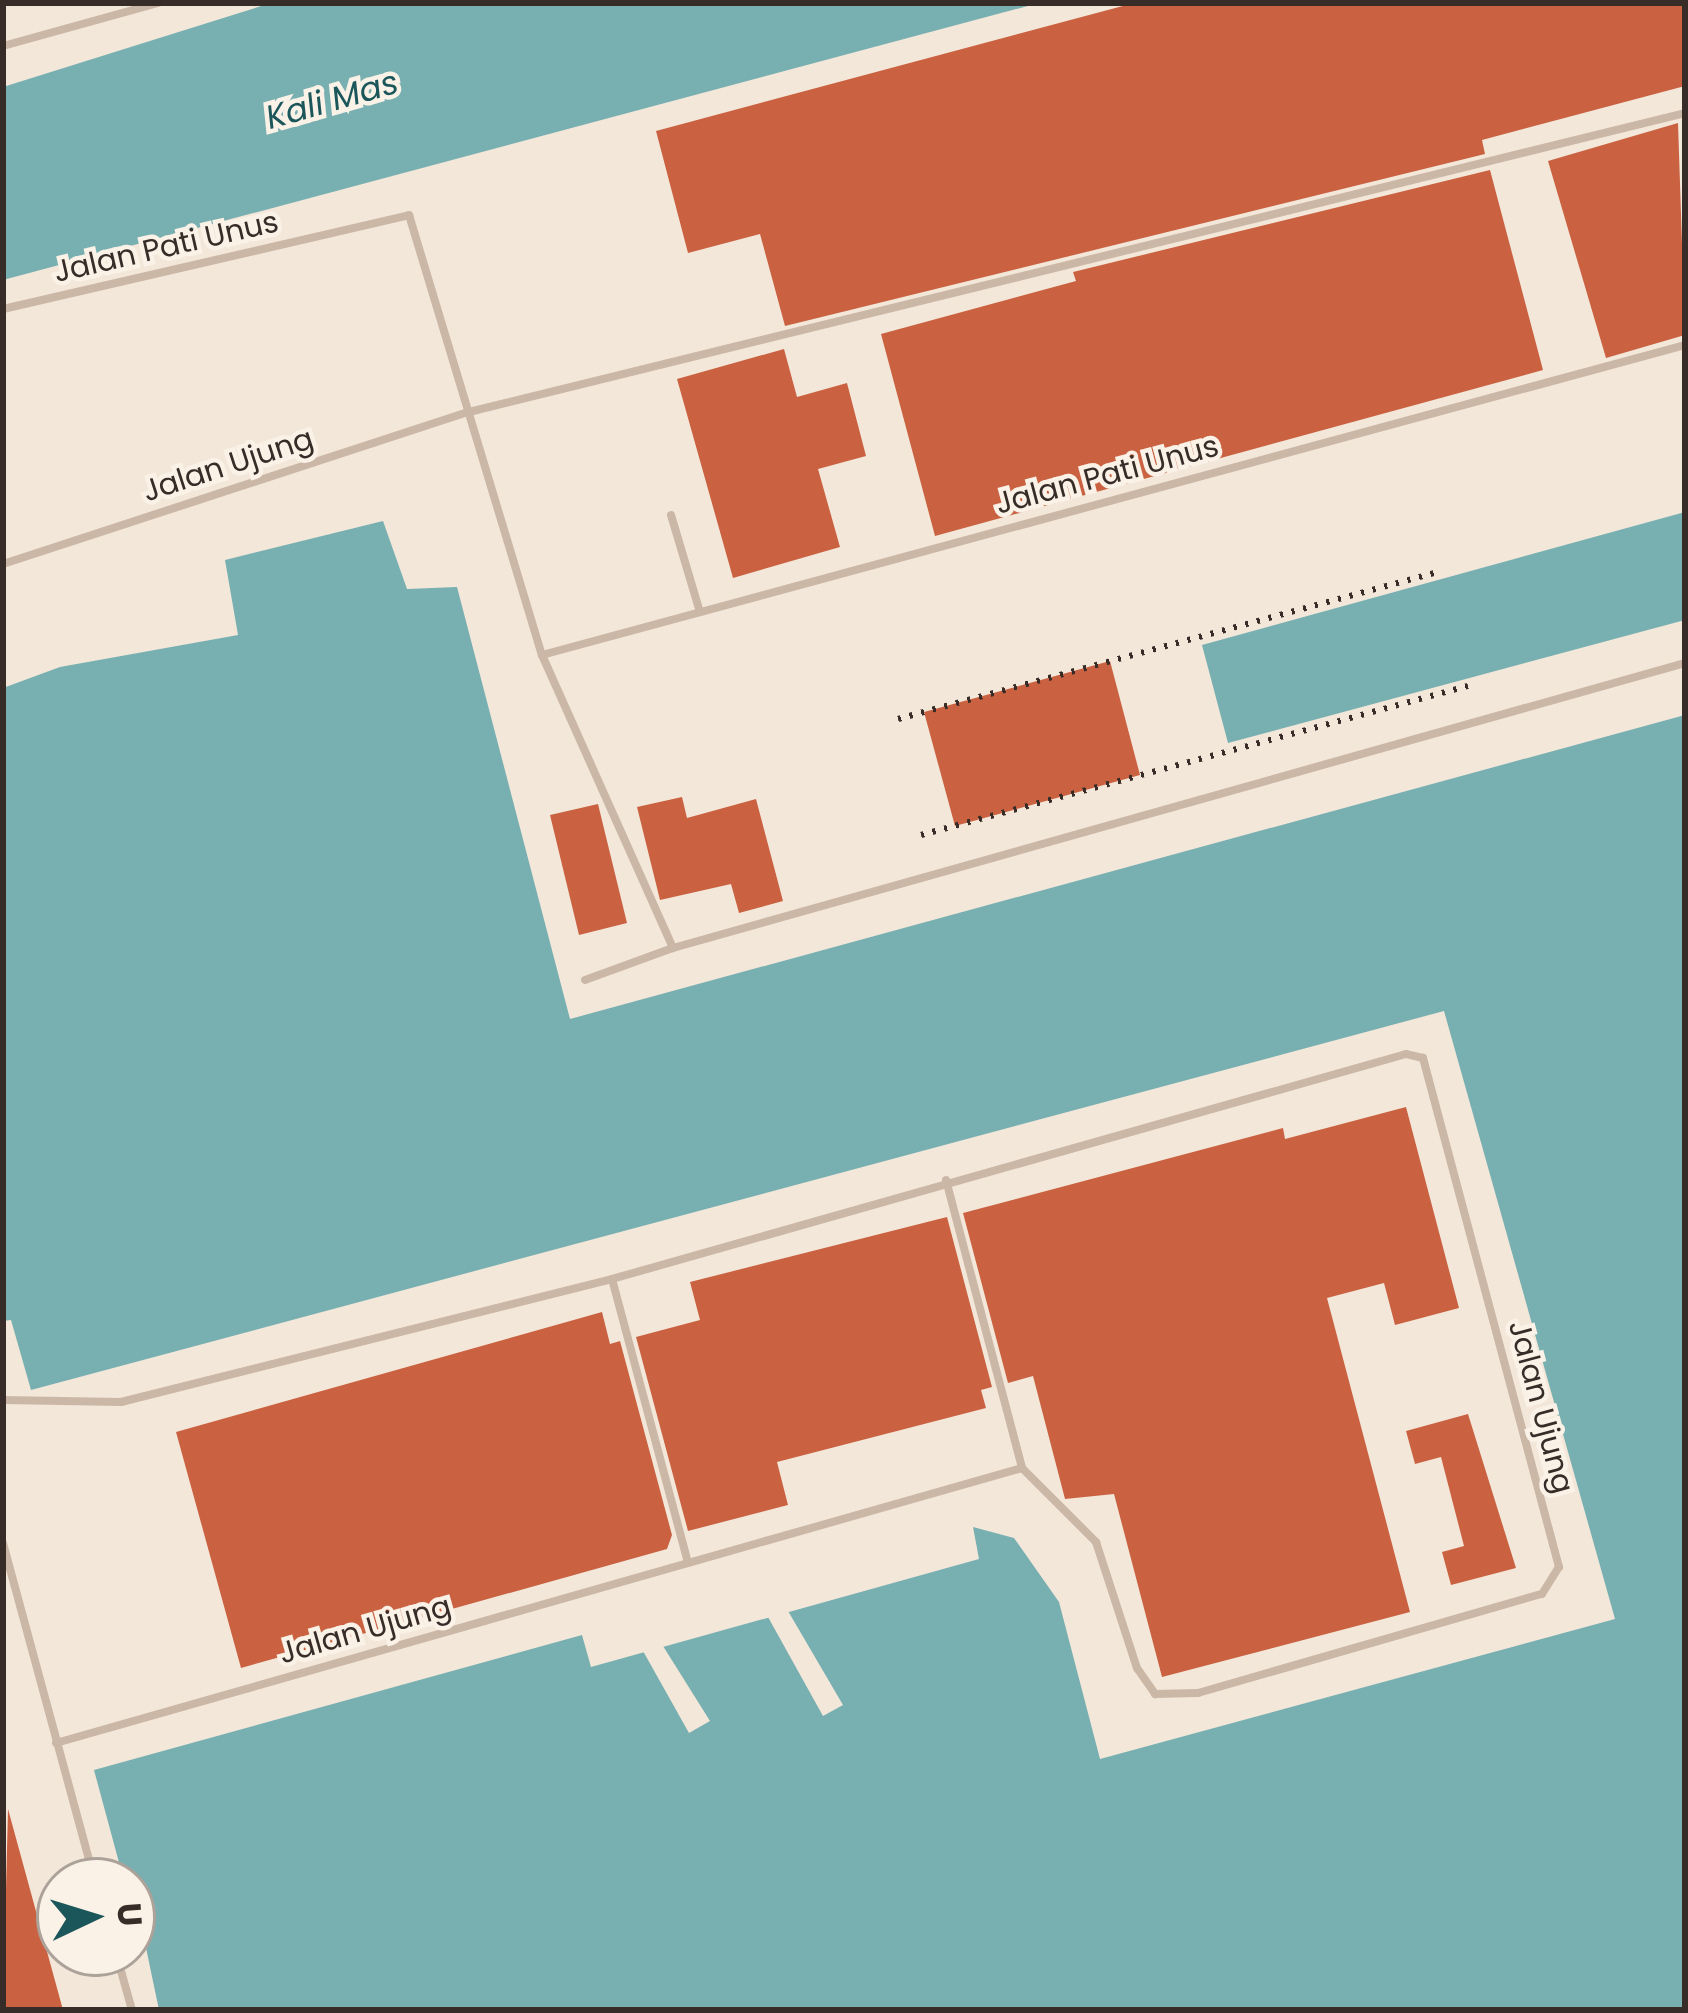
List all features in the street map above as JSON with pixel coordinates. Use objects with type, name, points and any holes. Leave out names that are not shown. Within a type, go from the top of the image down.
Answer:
[{"type":"lane","points":[[3,46],[158,3]]},
{"type":"lane","name":"Jalan Ujung","points":[[3,564],[469,412],[1685,113]]},
{"type":"lane","name":"Jalan Pati Unus","points":[[3,309],[409,215],[469,412]]},
{"type":"lane","name":"Jalan Pati Unus","points":[[542,655],[1685,345]]},
{"type":"lane","points":[[469,412],[542,655],[673,948]]},
{"type":"lane","points":[[670,515],[699,610]]},
{"type":"lane","points":[[585,980],[673,948],[1685,663]]},
{"type":"lane","name":"Jalan Ujung","points":[[3,1400],[121,1402],[612,1279],[946,1180],[1406,1054],[1423,1058],[1557,1582],[1198,1693],[1155,1694],[1137,1668],[1096,1542],[1022,1468],[56,1743]]},
{"type":"lane","points":[[946,1180],[1022,1468]]},
{"type":"lane","points":[[612,1279],[688,1563]]},
{"type":"lane","points":[[3,1543],[88,1857]]},
{"type":"lane","points":[[123,1977],[132,2010]]},
{"type":"water","name":"Kali Mas","points":[[271,3],[1039,3],[3,280],[3,87]]},
{"type":"water","points":[[1685,512],[1685,620],[1228,743],[1202,645]]},
{"type":"water","points":[[383,521],[407,589],[457,587],[570,1019],[1685,715],[1685,2010],[159,2010],[152,1977],[156,1977],[156,1857],[118,1857],[94,1770],[582,1635],[591,1667],[979,1559],[973,1527],[1014,1538],[1059,1602],[1100,1759],[1615,1619],[1444,1011],[31,1390],[11,1320],[3,1321],[3,688],[60,667],[238,635],[225,560]]},
{"type":"pier","points":[[788,1611],[843,1705],[823,1716],[768,1617]]},
{"type":"pier","points":[[663,1646],[710,1721],[689,1733],[643,1651]]},
{"type":"building","points":[[1134,3],[1685,3],[1685,86],[1482,140],[1485,154],[785,326],[760,234],[688,253],[656,131]]},
{"type":"building","points":[[1678,123],[1685,335],[1606,358],[1548,161]]},
{"type":"building","points":[[1490,170],[1543,370],[935,536],[881,334],[1076,281],[1073,272]]},
{"type":"building","points":[[784,349],[797,397],[847,383],[866,456],[818,469],[840,547],[733,578],[677,379]]},
{"type":"building","points":[[1110,661],[1140,775],[955,826],[924,712]]},
{"type":"building","points":[[682,797],[687,818],[756,799],[783,901],[739,913],[731,884],[660,900],[637,807]]},
{"type":"building","points":[[598,804],[627,923],[579,935],[550,815]]},
{"type":"building","points":[[1406,1107],[1459,1308],[1395,1325],[1384,1283],[1327,1298],[1410,1612],[1162,1677],[1114,1494],[1065,1499],[1033,1376],[1008,1383],[963,1213],[1283,1128],[1285,1139]]},
{"type":"building","points":[[947,1217],[992,1387],[981,1390],[986,1408],[777,1462],[788,1505],[688,1531],[636,1337],[700,1320],[690,1282]]},
{"type":"building","points":[[602,1312],[610,1344],[620,1341],[672,1535],[667,1549],[241,1668],[176,1432]]},
{"type":"building","points":[[1468,1414],[1516,1568],[1451,1585],[1442,1552],[1464,1546],[1441,1457],[1415,1464],[1406,1431]]},
{"type":"building","points":[[8,1809],[36,1911],[36,1977],[54,1977],[63,2010],[3,2010]]},
{"type":"railway","points":[[898,719],[1438,572]]},
{"type":"railway","points":[[921,835],[1468,686]]}]
